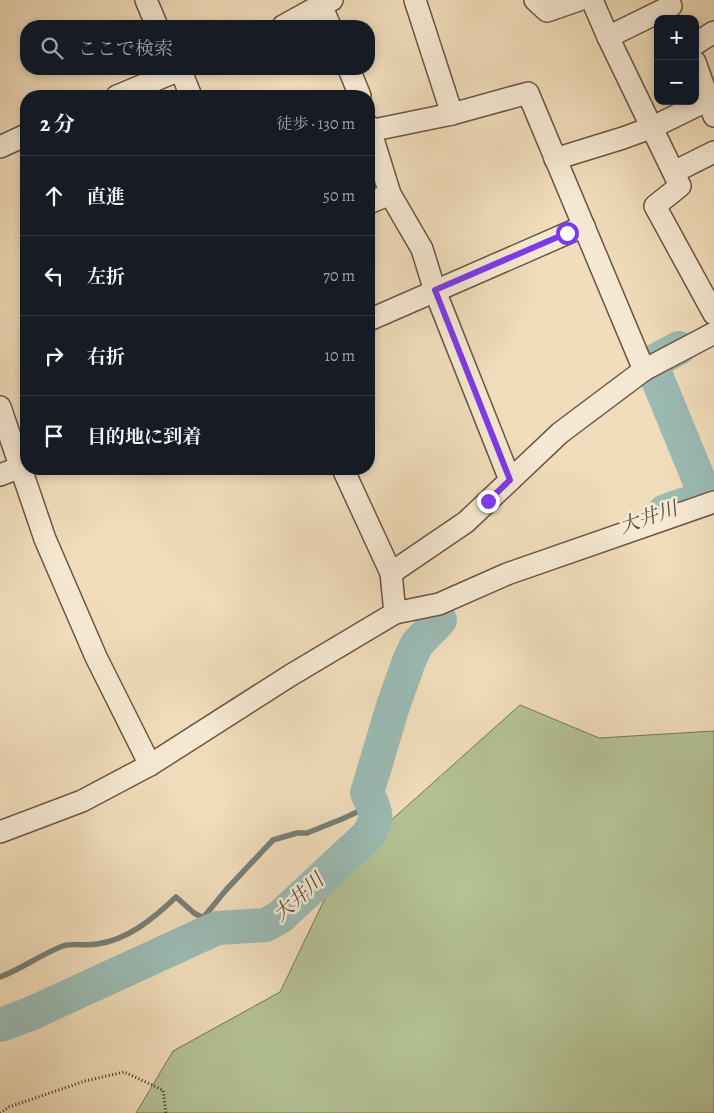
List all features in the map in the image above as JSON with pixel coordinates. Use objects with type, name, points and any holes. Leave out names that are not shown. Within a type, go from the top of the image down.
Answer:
[{"type":"street","points":[[146,0],[154,20]]},
{"type":"street","points":[[415,0],[452,114]]},
{"type":"street","points":[[535,0],[547,11],[579,0]]},
{"type":"street","points":[[592,0],[680,186],[655,206],[714,314]]},
{"type":"street","points":[[294,20],[326,2],[329,20]]},
{"type":"street","points":[[608,37],[673,8]]},
{"type":"street","points":[[699,41],[714,32]]},
{"type":"street","points":[[555,159],[711,108],[699,74]]},
{"type":"street","points":[[131,90],[166,75]]},
{"type":"street","points":[[182,75],[189,90]]},
{"type":"street","points":[[351,75],[358,90]]},
{"type":"street","points":[[375,128],[452,114],[528,94],[644,370]]},
{"type":"street","points":[[0,146],[20,140]]},
{"type":"street","points":[[375,148],[390,194],[422,249],[435,290],[510,480]]},
{"type":"street","points":[[674,172],[714,152]]},
{"type":"street","points":[[375,200],[390,194]]},
{"type":"street","points":[[375,317],[584,226]]},
{"type":"street","points":[[391,573],[466,522],[560,433],[644,370],[714,333]]},
{"type":"street","points":[[0,407],[20,458]]},
{"type":"street","points":[[0,475],[20,467]]},
{"type":"street","points":[[26,475],[46,539],[96,657],[150,765]]},
{"type":"street","points":[[346,475],[391,573],[395,613]]},
{"type":"street","points":[[0,832],[82,801],[150,765],[395,613],[439,604],[507,574],[714,502]]},
{"type":"path","points":[[0,1113],[9,1107],[85,1081],[124,1072],[163,1090],[166,1113]]},
{"type":"green space","points":[[520,705],[599,738],[714,731],[714,1113],[136,1113],[173,1051],[280,992],[341,865]]},
{"type":"waterway","name":"大井川","points":[[665,511],[706,497],[651,363],[679,348]]},
{"type":"waterway","name":"大井川","points":[[0,1025],[30,1014],[217,928],[266,925],[280,917],[367,836],[374,824],[375,814],[373,805],[367,793],[393,706],[417,644],[440,620]]},
{"type":"waterway","points":[[0,977],[63,946],[97,944],[119,938],[150,920],[176,897],[194,913],[203,918],[226,890],[273,840],[297,833],[307,833],[372,805]]},
{"type":"route","points":[[488,501],[510,480],[435,290],[567,233]]}]
